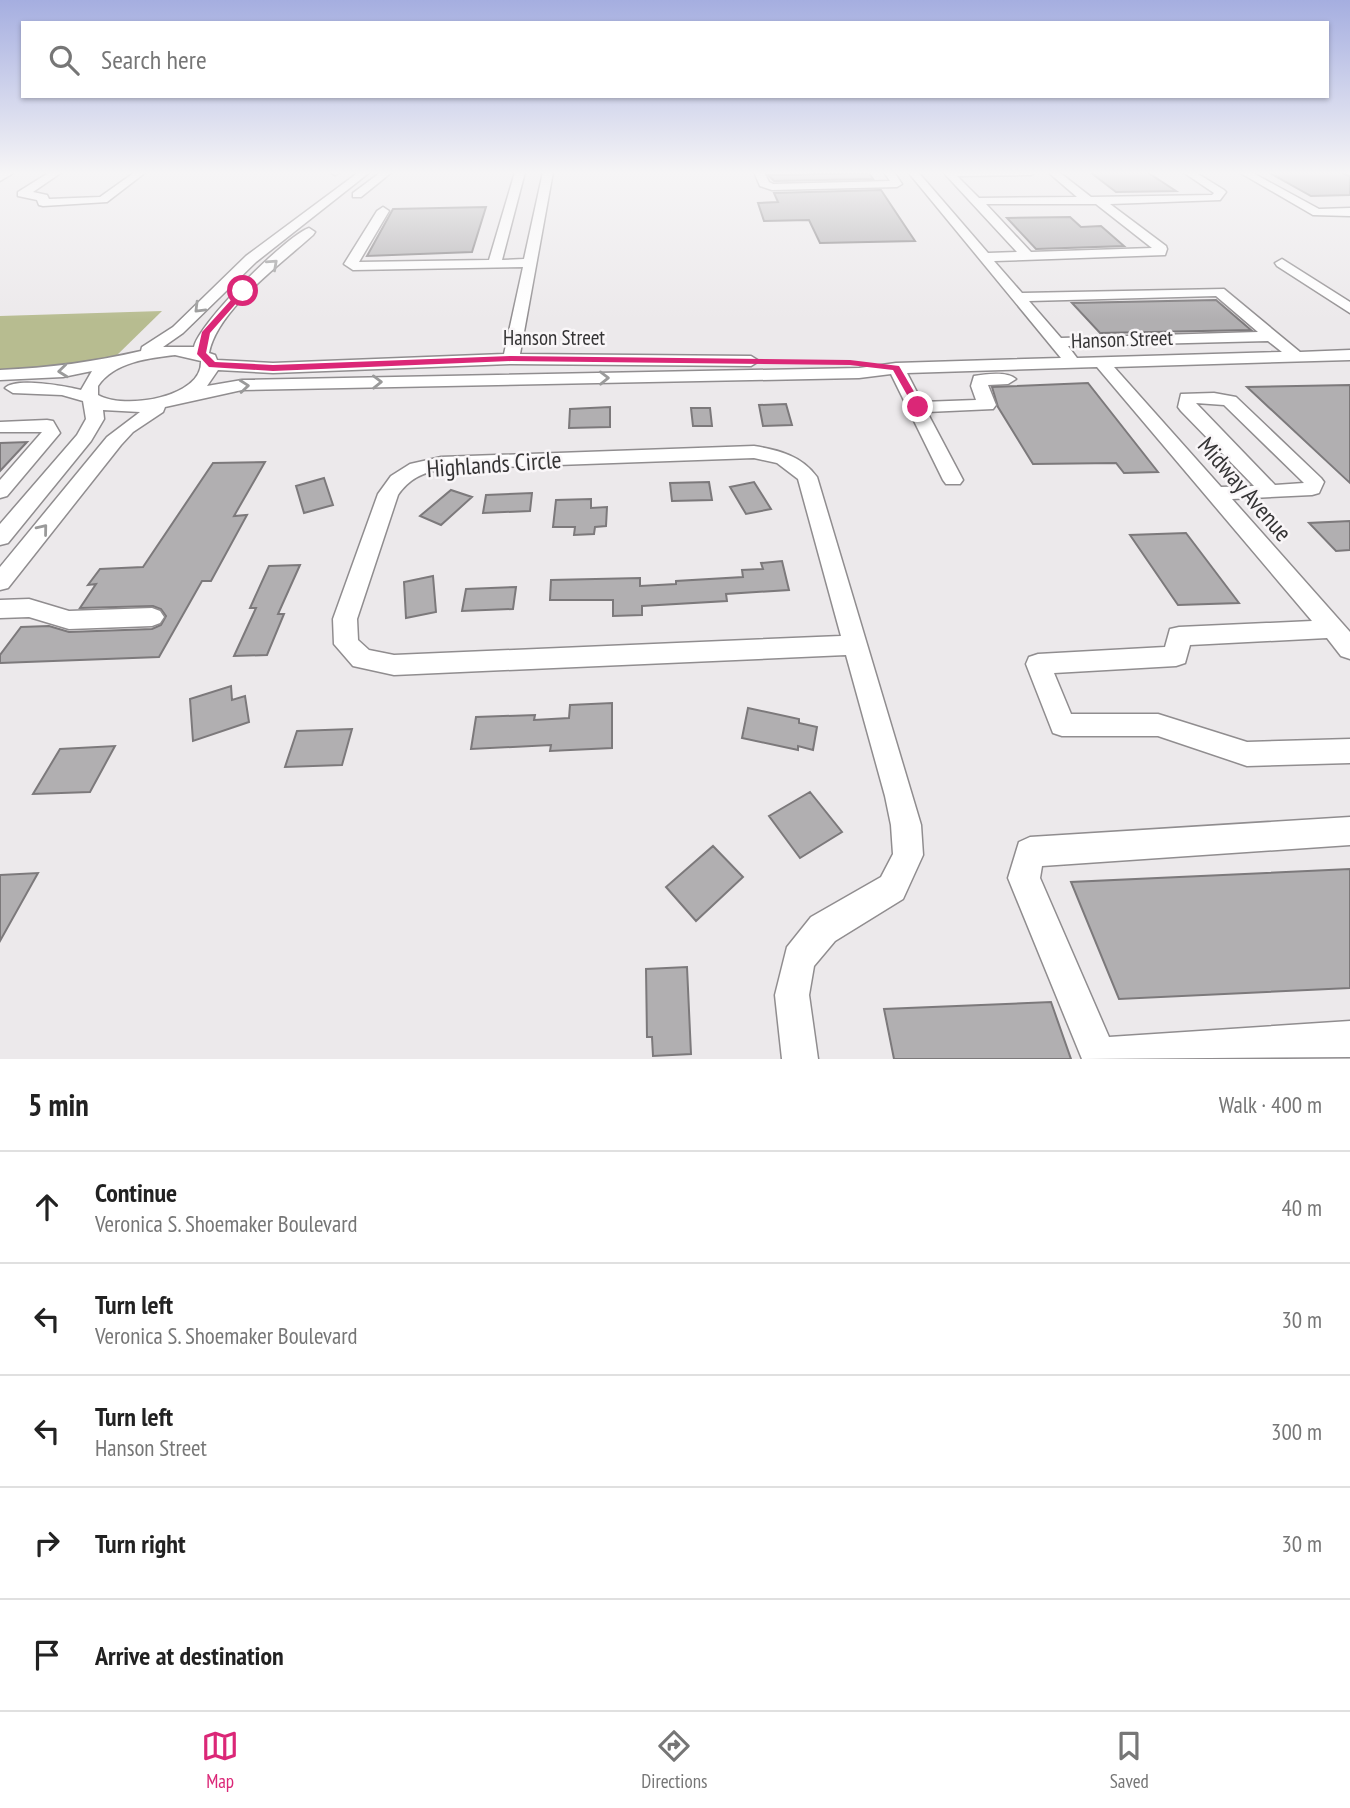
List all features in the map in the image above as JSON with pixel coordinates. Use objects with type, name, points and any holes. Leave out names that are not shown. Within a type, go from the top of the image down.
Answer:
[{"type":"street","points":[[141,355],[178,330],[251,260],[301,221]]},
{"type":"street","points":[[206,359],[206,332],[243,291],[323,221]]},
{"type":"street","points":[[377,221],[351,264],[353,266],[529,263]]},
{"type":"street","points":[[494,264],[517,221]]},
{"type":"street","points":[[511,359],[529,263],[527,221]]},
{"type":"street","points":[[954,221],[1074,364]]},
{"type":"street","points":[[996,221],[1028,256]]},
{"type":"street","points":[[984,257],[1160,252],[1161,249],[1123,221]]},
{"type":"street","points":[[1282,263],[1350,309]]},
{"type":"street","points":[[1017,297],[1219,292],[1296,356]]},
{"type":"street","points":[[1056,344],[1071,341],[1272,335]]},
{"type":"street","name":"Hanson Street","points":[[0,375],[63,372],[175,350],[206,359],[273,368],[511,359],[850,362],[896,368]]},
{"type":"street","name":"Hanson Street","points":[[0,388],[63,390],[117,408],[134,408],[242,385],[859,373],[896,368],[1350,355]]},
{"type":"street","name":"Hanson Street","points":[[175,398],[204,380],[211,372],[206,359]]},
{"type":"street","name":"Hanson Street","points":[[91,399],[88,390],[91,382],[124,360]]},
{"type":"street","name":"Midway Avenue","points":[[1102,363],[1344,640]]},
{"type":"street","points":[[918,407],[987,405],[979,386],[981,380],[1036,378],[1026,365]]},
{"type":"street","points":[[896,368],[953,480]]},
{"type":"street","points":[[0,582],[114,441],[137,420],[175,398]]},
{"type":"street","points":[[1214,494],[1312,489],[1314,482],[1230,401],[1188,398],[1187,407],[1270,491]]},
{"type":"street","points":[[0,538],[90,430],[94,419],[91,399]]},
{"type":"street","points":[[0,427],[47,425],[51,433],[0,492]]},
{"type":"street","name":"Highlands Circle","points":[[800,1059],[792,995],[799,959],[823,929],[892,888],[908,855],[902,806],[856,645],[807,477],[796,464],[779,456],[754,452],[501,460],[441,463],[417,468],[398,480],[388,494],[345,619],[346,643],[362,659],[394,666],[856,645]]},
{"type":"street","points":[[0,609],[29,608],[69,620],[152,617]]},
{"type":"street","points":[[1344,640],[1179,636],[1176,656],[1038,664],[1062,725],[1158,726],[1247,754],[1350,751]]},
{"type":"street","points":[[1350,831],[1030,852],[1024,878],[1100,1057],[1350,1039]]},
{"type":"green space","points":[[162,311],[114,358],[78,366],[0,370],[0,316]]},
{"type":"building","points":[[386,221],[482,221],[472,252],[367,256]]},
{"type":"building","points":[[810,221],[902,221],[915,241],[820,243]]},
{"type":"building","points":[[1010,221],[1075,221],[1081,227],[1101,226],[1124,246],[1036,249]]},
{"type":"building","points":[[1216,300],[1251,330],[1100,333],[1072,303]]},
{"type":"building","points":[[1088,383],[1158,472],[1124,473],[1116,463],[1033,464],[998,407],[992,387]]},
{"type":"building","points":[[1350,385],[1350,483],[1247,387]]},
{"type":"building","points":[[786,404],[792,425],[763,426],[759,405]]},
{"type":"building","points":[[610,407],[610,427],[569,428],[570,409]]},
{"type":"building","points":[[691,408],[710,408],[712,426],[693,426]]},
{"type":"building","points":[[27,442],[0,471],[0,443]]},
{"type":"building","points":[[265,462],[234,516],[247,515],[211,581],[202,581],[159,657],[0,663],[0,655],[21,627],[49,626],[69,632],[152,629],[161,625],[166,616],[161,609],[153,606],[80,608],[96,584],[88,585],[100,569],[143,567],[213,463]]},
{"type":"building","points":[[324,478],[333,505],[304,513],[296,486]]},
{"type":"building","points":[[709,482],[712,500],[672,501],[670,483]]},
{"type":"building","points":[[754,482],[771,509],[746,514],[730,487]]},
{"type":"building","points":[[451,490],[472,497],[441,525],[420,516]]},
{"type":"building","points":[[532,493],[530,511],[483,513],[486,495]]},
{"type":"building","points":[[591,499],[591,508],[607,507],[606,526],[595,527],[594,534],[574,535],[575,527],[553,527],[556,500]]},
{"type":"building","points":[[1350,521],[1350,550],[1336,551],[1309,523]]},
{"type":"building","points":[[1186,533],[1239,603],[1178,605],[1130,535]]},
{"type":"building","points":[[782,561],[789,590],[726,594],[727,601],[642,606],[642,615],[613,616],[613,600],[550,600],[551,580],[640,578],[640,586],[676,584],[676,581],[743,577],[742,570],[763,569],[761,563]]},
{"type":"building","points":[[300,565],[278,614],[284,614],[267,655],[234,656],[256,608],[250,608],[269,566]]},
{"type":"building","points":[[433,576],[436,612],[406,618],[404,582]]},
{"type":"building","points":[[516,587],[513,609],[462,611],[466,589]]},
{"type":"building","points":[[231,686],[232,700],[245,696],[249,722],[193,741],[190,699]]},
{"type":"building","points":[[612,703],[612,748],[550,751],[551,745],[471,749],[476,717],[535,715],[534,720],[569,718],[570,705]]},
{"type":"building","points":[[748,708],[799,719],[799,723],[817,727],[813,750],[798,746],[798,750],[742,738]]},
{"type":"building","points":[[352,729],[342,765],[285,767],[297,731]]},
{"type":"building","points":[[115,746],[90,792],[33,794],[60,749]]},
{"type":"building","points":[[810,792],[842,832],[800,858],[769,816]]},
{"type":"building","points":[[713,846],[743,877],[696,921],[666,887]]},
{"type":"building","points":[[1350,869],[1350,988],[1119,999],[1071,882]]},
{"type":"building","points":[[38,873],[0,941],[0,875]]},
{"type":"building","points":[[687,967],[691,1054],[653,1056],[652,1037],[647,1037],[646,969]]},
{"type":"building","points":[[1051,1002],[1071,1059],[894,1059],[884,1009]]},
{"type":"route","points":[[243,291],[206,332],[201,354],[209,358],[212,365],[273,368],[511,359],[850,362],[896,368],[918,407]]}]
